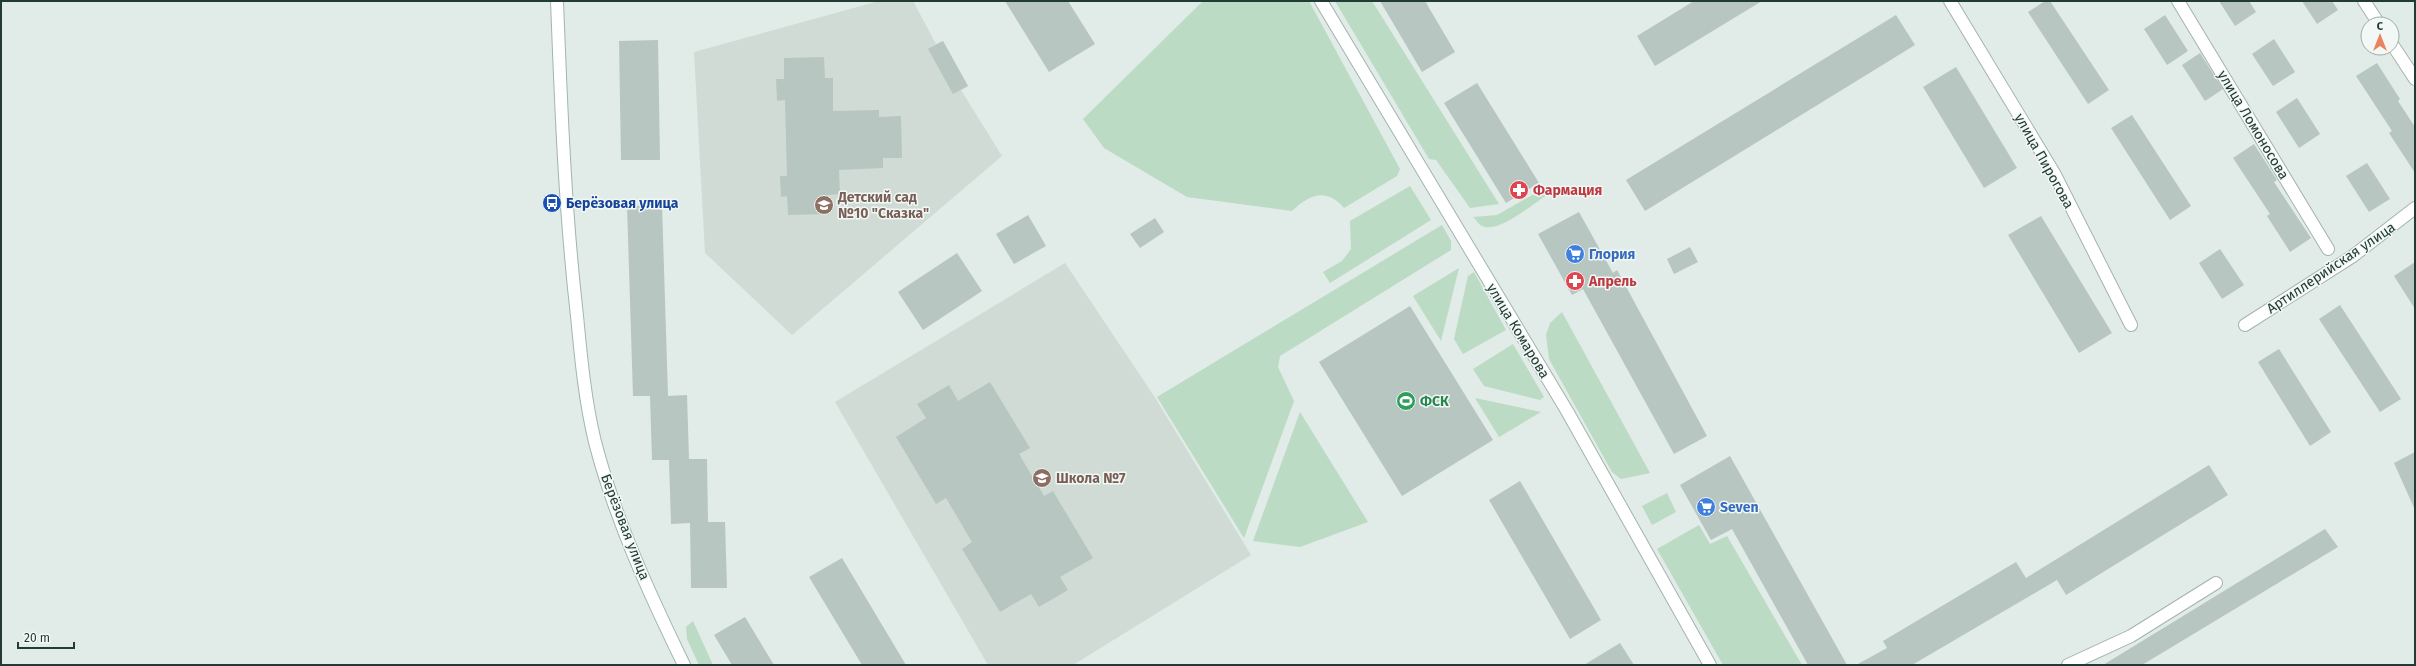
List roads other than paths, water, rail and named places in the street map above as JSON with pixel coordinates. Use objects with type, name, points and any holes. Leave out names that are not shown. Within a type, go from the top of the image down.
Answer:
[{"type":"street","name":"Берёзовая улица","points":[[556,1],[566,203],[571,264],[582,365],[595,440],[613,503],[684,665]]},
{"type":"street","name":"улица Комарова","points":[[1321,1],[1567,411],[1710,665]]},
{"type":"street","name":"улица Пирогова","points":[[1950,1],[2054,173],[2130,325]]},
{"type":"street","name":"улица Ломоносова","points":[[2178,1],[2328,249]]},
{"type":"street","points":[[2364,1],[2374,16]]},
{"type":"street","points":[[2400,56],[2415,79]]},
{"type":"street","name":"Артиллерийская улица","points":[[2245,325],[2353,256],[2415,208]]},
{"type":"street","points":[[2068,665],[2131,636],[2216,583]]},
{"type":"place","name":"Фармация","points":[[1519,190]]},
{"type":"place","name":"Берёзовая улица","points":[[552,203]]},
{"type":"place","name":"Детский сад №10 \"Сказка\"","points":[[824,205]]},
{"type":"place","name":"Глория","points":[[1575,254]]},
{"type":"place","name":"Апрель","points":[[1575,281]]},
{"type":"place","name":"ФСК","points":[[1406,401]]},
{"type":"place","name":"Школа №7","points":[[1042,478]]},
{"type":"place","name":"Seven","points":[[1706,507]]}]
